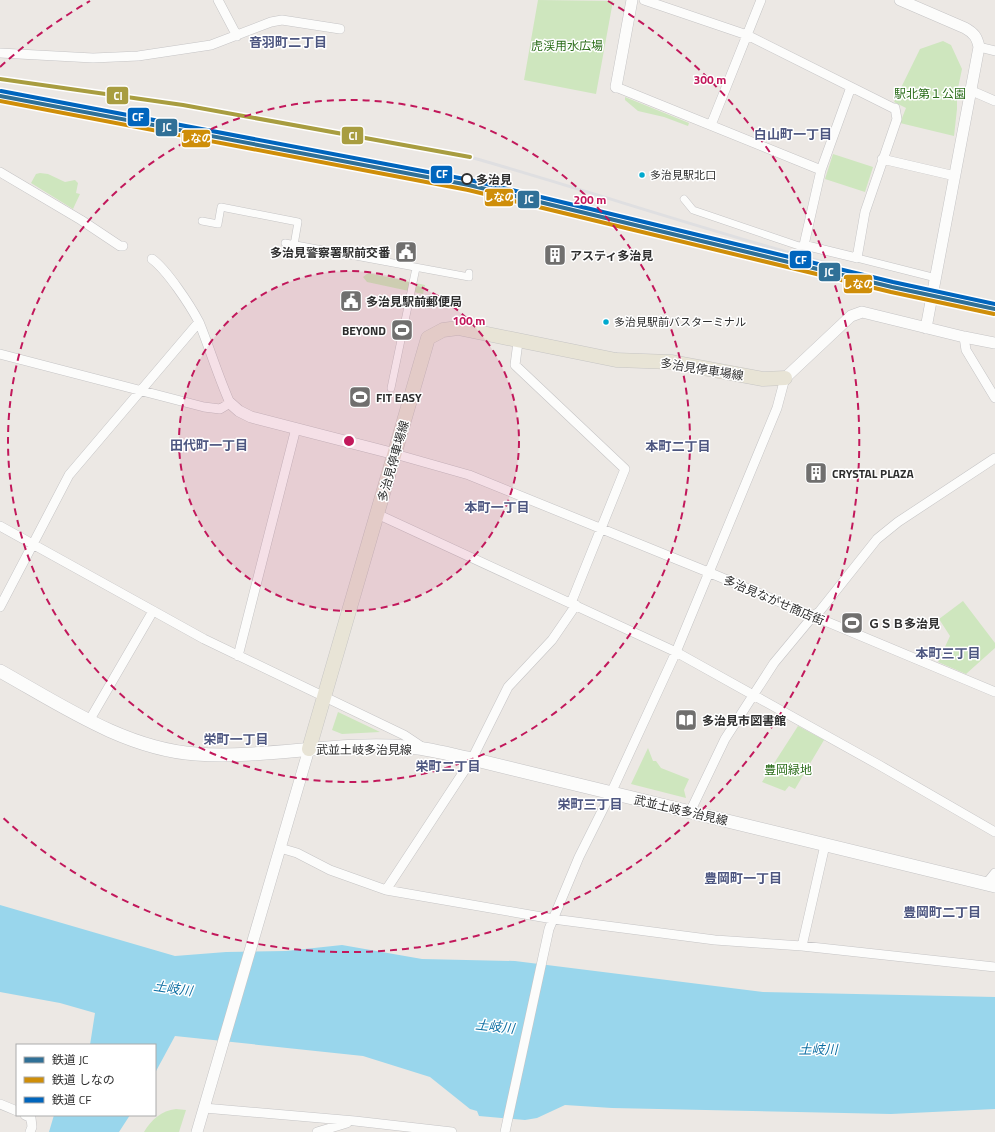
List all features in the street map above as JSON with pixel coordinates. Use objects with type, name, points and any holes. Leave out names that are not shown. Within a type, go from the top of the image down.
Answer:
[{"type":"main road","name":"多治見停車場線","points":[[309,749],[428,338],[443,330],[458,328],[518,342],[616,360],[671,362],[764,379],[784,378]]},
{"type":"main road","name":"武並土岐多治見線","points":[[0,671],[89,721],[116,734],[195,754],[248,755],[309,749],[378,746],[408,747],[472,759],[990,885]]},
{"type":"street","points":[[218,0],[237,36]]},
{"type":"street","points":[[632,0],[616,87],[821,170]]},
{"type":"street","points":[[644,0],[747,35],[895,108],[897,119],[865,212],[857,258]]},
{"type":"street","points":[[711,125],[761,0]]},
{"type":"street","points":[[900,0],[924,5],[974,33],[978,39],[979,47],[972,91],[926,328]]},
{"type":"street","points":[[0,53],[93,58],[138,56],[211,45],[271,22],[282,20],[340,28]]},
{"type":"street","points":[[979,47],[995,51]]},
{"type":"street","points":[[804,245],[821,170],[851,86]]},
{"type":"street","points":[[972,91],[995,101]]},
{"type":"street","points":[[882,159],[955,176]]},
{"type":"street","points":[[0,172],[81,220],[120,246],[123,246]]},
{"type":"street","points":[[684,199],[693,210],[746,230],[799,246],[804,245],[936,278]]},
{"type":"street","points":[[202,221],[218,224],[221,207],[298,222],[294,245]]},
{"type":"street","points":[[285,244],[468,277],[469,273]]},
{"type":"street","points":[[152,259],[169,278],[199,322],[209,345],[219,381],[230,403],[239,411],[250,417],[395,454]]},
{"type":"street","points":[[391,388],[416,268]]},
{"type":"street","points":[[505,1132],[509,1121],[549,929],[579,857],[611,793],[676,652],[777,408],[784,378],[851,316],[862,312],[995,343]]},
{"type":"street","points":[[0,607],[70,475],[199,322]]},
{"type":"street","points":[[964,337],[966,350],[995,398]]},
{"type":"street","points":[[386,890],[472,759],[508,686],[552,640],[574,604],[600,530],[625,468],[514,365],[518,342]]},
{"type":"street","points":[[0,354],[204,407],[220,409],[230,403]]},
{"type":"street","points":[[238,656],[296,428]]},
{"type":"street","name":"多治見ながせ商店街","points":[[395,454],[469,475],[600,530],[708,572],[995,692]]},
{"type":"street","points":[[690,812],[722,745],[774,663],[813,616],[819,612],[877,539],[898,522],[995,458]]},
{"type":"street","points":[[377,514],[676,652],[879,765],[995,832]]},
{"type":"street","points":[[0,526],[153,611],[238,656],[325,696],[404,735],[426,750]]},
{"type":"street","points":[[89,721],[153,611]]},
{"type":"street","points":[[197,1132],[309,749]]},
{"type":"street","points":[[802,946],[825,845]]},
{"type":"street","points":[[280,848],[297,853],[330,870],[386,890],[553,919],[715,940],[802,946],[995,967]]},
{"type":"street","points":[[990,885],[995,874]]},
{"type":"street","points":[[206,1103],[452,1132]]},
{"type":"street","points":[[0,1104],[16,1112]]},
{"type":"street","points":[[27,1116],[31,1118],[32,1127],[30,1132]]},
{"type":"street","points":[[317,1132],[355,1121]]},
{"type":"green space","name":"虎渓用水広場","points":[[538,0],[613,1],[596,94],[524,80]]},
{"type":"green space","name":"駅北第１公園","points":[[943,41],[951,45],[962,69],[957,93],[954,136],[900,123],[906,108],[894,102],[920,49]]},
{"type":"green space","points":[[625,97],[689,123],[688,126],[664,117],[638,111],[625,100]]},
{"type":"green space","points":[[833,154],[873,167],[865,192],[825,179]]},
{"type":"green space","points":[[36,174],[48,174],[65,182],[75,180],[78,183],[76,193],[80,194],[73,209],[31,183]]},
{"type":"green space","points":[[368,273],[425,285],[423,294],[367,282],[363,277]]},
{"type":"green space","points":[[963,601],[995,643],[995,648],[966,674],[938,662],[950,636],[939,619]]},
{"type":"green space","points":[[338,712],[380,732],[342,734],[332,730]]},
{"type":"green space","name":"豊岡緑地","points":[[798,726],[824,740],[795,789],[789,786],[785,791],[762,782]]},
{"type":"green space","points":[[648,748],[653,761],[656,761],[661,768],[689,779],[684,790],[686,798],[631,784]]},
{"type":"green space","points":[[176,1109],[186,1110],[179,1132],[144,1132],[157,1116]]},
{"type":"water","name":"土岐川","points":[[0,905],[175,956],[226,952],[286,951],[342,945],[422,959],[515,961],[763,992],[995,997],[995,1109],[891,1114],[612,1108],[565,1105],[537,1118],[525,1120],[479,1116],[477,1111],[470,1109],[430,1077],[363,1056],[175,1036],[156,1071],[156,1044],[90,1044],[95,1013],[60,1003],[0,992]]},
{"type":"water","points":[[54,1116],[129,1116],[119,1132],[49,1132]]},
{"type":"railway","points":[[470,157],[560,183],[737,238],[827,263]]},
{"type":"rail line","name":"CF","points":[[1,91],[470,180],[893,282],[995,304]]},
{"type":"rail line","name":"JC","points":[[0,96],[469,185],[892,287],[995,309]]},
{"type":"rail line","name":"しなの","points":[[0,101],[468,190],[891,292],[994,314]]},
{"type":"transit line","name":"CI","points":[[0,79],[183,105],[470,157]]},
{"type":"place","name":"多治見駅北口","points":[[642,175]]},
{"type":"place","name":"多治見","points":[[467,179]]},
{"type":"place","name":"多治見警察署駅前交番","points":[[406,252]]},
{"type":"place","name":"アスティ多治見","points":[[555,255]]},
{"type":"place","name":"多治見駅前郵便局","points":[[351,301]]},
{"type":"place","name":"多治見駅前バスターミナル","points":[[606,322]]},
{"type":"place","name":"BEYOND","points":[[402,330]]},
{"type":"place","name":"FIT EASY","points":[[360,397]]},
{"type":"place","name":"CRYSTAL PLAZA","points":[[816,473]]},
{"type":"place","name":"ＧＳＢ多治見","points":[[852,623]]},
{"type":"place","name":"多治見市図書館","points":[[686,720]]},
{"type":"district","name":"音羽町二丁目","points":[[288,42]]},
{"type":"district","name":"白山町一丁目","points":[[793,134]]},
{"type":"district","name":"田代町一丁目","points":[[209,445]]},
{"type":"district","name":"本町二丁目","points":[[678,446]]},
{"type":"district","name":"本町一丁目","points":[[497,507]]},
{"type":"district","name":"本町三丁目","points":[[948,653]]},
{"type":"district","name":"栄町一丁目","points":[[236,739]]},
{"type":"district","name":"栄町二丁目","points":[[448,766]]},
{"type":"district","name":"栄町三丁目","points":[[590,804]]},
{"type":"district","name":"豊岡町一丁目","points":[[743,878]]},
{"type":"district","name":"豊岡町二丁目","points":[[942,912]]}]
